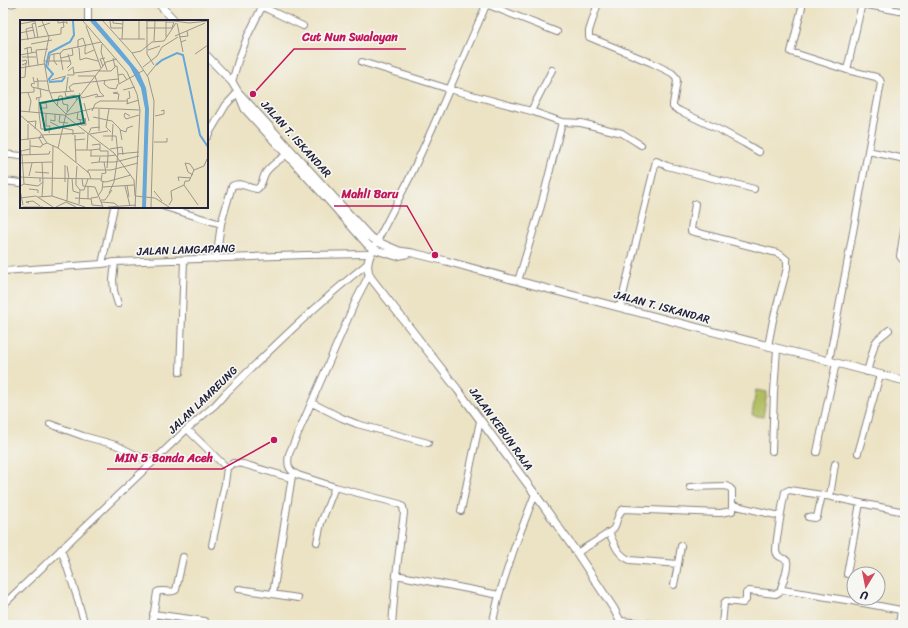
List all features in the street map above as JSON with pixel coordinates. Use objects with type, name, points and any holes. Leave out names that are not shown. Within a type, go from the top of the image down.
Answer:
[{"type":"street","points":[[88,3],[88,20]]},
{"type":"street","points":[[598,3],[589,31],[589,37],[652,63],[672,73],[676,77],[673,106],[759,152]]},
{"type":"street","points":[[803,3],[791,52],[876,77],[881,83],[817,452]]},
{"type":"street","points":[[848,70],[862,3],[905,12]]},
{"type":"street","points":[[161,4],[174,20]]},
{"type":"street","points":[[273,594],[292,475],[288,464],[289,454],[356,300],[369,275],[367,268],[372,252],[409,179],[432,129],[486,4],[557,32]]},
{"type":"street","points":[[232,82],[248,35],[263,5],[303,26]]},
{"type":"street","name":"JALAN T. ISKANDAR","points":[[208,57],[232,82],[245,109],[330,202],[367,244],[372,252],[396,256],[413,253]]},
{"type":"street","points":[[362,62],[450,89],[531,111],[562,122],[581,123],[622,134],[641,145]]},
{"type":"street","points":[[531,111],[552,70]]},
{"type":"street","points":[[208,135],[226,105],[238,92]]},
{"type":"street","name":"JALAN T. ISKANDAR","points":[[238,92],[369,236],[378,242],[399,251],[446,261],[905,381]]},
{"type":"street","points":[[518,281],[541,206],[562,122]]},
{"type":"street","points":[[868,151],[905,159]]},
{"type":"street","points":[[3,154],[20,156]]},
{"type":"street","points":[[216,258],[221,224],[232,186],[235,184],[240,184],[257,189],[268,170],[286,155]]},
{"type":"street","points":[[620,307],[656,162],[754,189]]},
{"type":"street","points":[[4,181],[20,183]]},
{"type":"street","points":[[695,204],[691,229],[692,231],[776,253],[787,260],[787,268],[773,320],[768,346]]},
{"type":"street","points":[[102,264],[114,208]]},
{"type":"street","points":[[168,208],[221,224]]},
{"type":"street","points":[[905,224],[900,256],[905,261]]},
{"type":"street","name":"JALAN LAMGAPANG","points":[[3,271],[115,262],[372,252]]},
{"type":"street","points":[[180,372],[184,260]]},
{"type":"street","points":[[115,262],[114,291],[118,304]]},
{"type":"street","name":"JALAN LAMREUNG","points":[[3,605],[187,429],[215,405],[224,394],[294,328],[351,277],[368,264]]},
{"type":"street","name":"JALAN KEBUN RAJA","points":[[369,275],[438,363],[535,494],[577,553],[622,623]]},
{"type":"street","points":[[867,372],[875,343],[889,330]]},
{"type":"street","points":[[772,451],[777,348]]},
{"type":"street","points":[[858,453],[880,375]]},
{"type":"street","points":[[312,403],[357,424],[428,443]]},
{"type":"street","points":[[462,511],[480,421]]},
{"type":"street","points":[[50,424],[116,446],[144,459],[151,464]]},
{"type":"street","points":[[187,429],[227,468]]},
{"type":"street","points":[[212,545],[227,468],[234,463],[298,475],[335,487],[400,504],[403,507],[404,513],[396,576],[392,625]]},
{"type":"street","points":[[830,496],[836,464]]},
{"type":"street","points":[[316,542],[321,523],[335,487]]},
{"type":"street","points":[[577,553],[614,529],[621,510],[624,509],[720,513],[732,511],[732,490],[728,487],[690,487]]},
{"type":"street","points":[[783,590],[781,588],[787,568],[787,560],[776,554],[776,546],[780,516],[785,492],[787,490],[822,494],[860,504],[905,512]]},
{"type":"street","points":[[492,625],[499,595],[515,546],[535,494]]},
{"type":"street","points":[[808,517],[817,517],[822,494]]},
{"type":"street","points":[[848,566],[860,504]]},
{"type":"street","points":[[732,505],[780,516]]},
{"type":"street","points":[[609,532],[618,552],[625,558],[678,564]]},
{"type":"street","points":[[674,585],[681,546]]},
{"type":"street","points":[[61,548],[76,594],[84,625]]},
{"type":"street","points":[[152,625],[157,592],[172,592],[176,590],[183,557]]},
{"type":"street","points":[[396,576],[499,595]]},
{"type":"street","points":[[239,589],[298,598]]},
{"type":"street","points":[[722,625],[724,603],[726,601],[743,603],[746,600],[746,593],[749,591],[776,594],[783,590],[903,608],[899,625]]},
{"type":"street","points":[[153,614],[205,621]]},
{"type":"street","points":[[622,623],[664,625]]},
{"type":"green space","points":[[756,390],[767,392],[763,417],[752,415]]},
{"type":"place","name":"Cut Nun Swalayan","points":[[253,94]]},
{"type":"place","name":"Mahli Baru","points":[[435,255]]},
{"type":"place","name":"MIN 5 Banda Aceh","points":[[274,440]]}]
